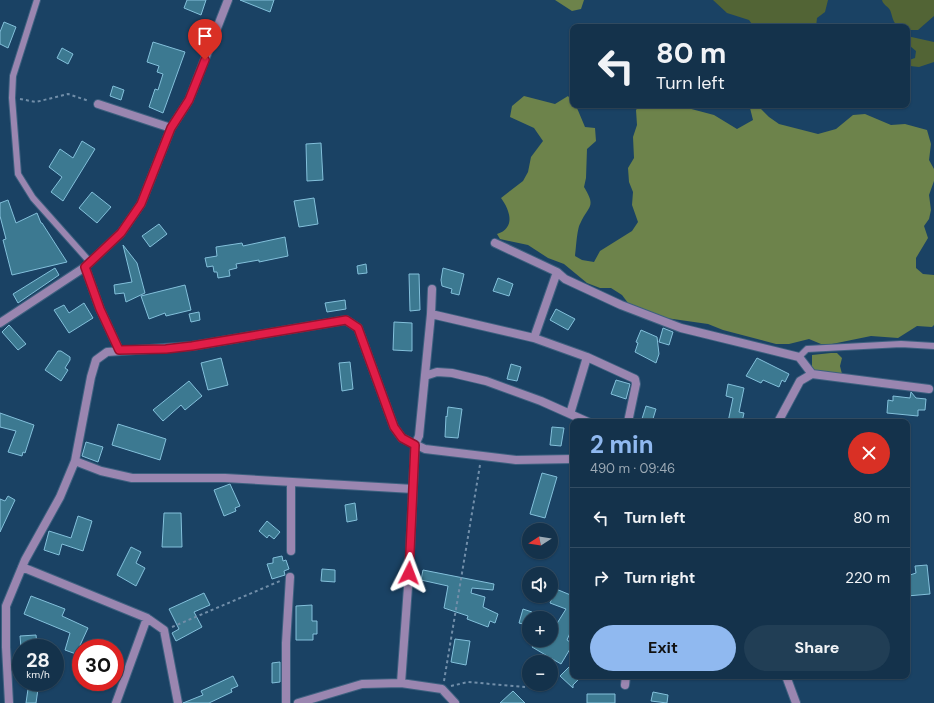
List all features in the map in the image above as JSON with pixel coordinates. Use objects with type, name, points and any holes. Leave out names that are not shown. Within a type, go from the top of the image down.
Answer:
[{"type":"street","points":[[0,322],[87,265],[121,233],[141,204],[171,128],[189,100],[228,0]]},
{"type":"street","points":[[98,104],[171,128]]},
{"type":"street","points":[[496,243],[557,272],[565,279],[621,305],[680,328],[799,357],[812,374]]},
{"type":"street","points":[[87,265],[100,309],[119,350]]},
{"type":"street","points":[[534,338],[557,272]]},
{"type":"street","points":[[401,683],[415,445],[419,436],[431,314],[432,289]]},
{"type":"street","points":[[431,314],[534,338],[587,357],[635,379],[636,384],[629,419]]},
{"type":"street","points":[[9,703],[3,606],[22,567],[60,497],[75,461],[91,377],[96,360],[108,352],[119,350],[166,349],[192,346],[346,320],[358,328],[394,427],[402,438],[425,449],[516,460],[570,459]]},
{"type":"street","points":[[570,414],[587,357]]},
{"type":"street","points":[[425,376],[437,372],[452,373],[486,381],[541,401],[581,419]]},
{"type":"street","points":[[780,419],[800,381],[812,374],[929,389]]},
{"type":"street","points":[[75,461],[101,471],[132,478],[224,478],[290,483],[413,488]]},
{"type":"street","points":[[290,483],[290,551]]},
{"type":"street","points":[[22,567],[147,618],[164,630],[178,703]]},
{"type":"street","points":[[286,703],[286,644],[290,577]]},
{"type":"street","points":[[116,703],[147,618]]},
{"type":"street","points":[[787,679],[796,703]]},
{"type":"street","points":[[298,703],[362,684],[401,683],[442,689],[455,703]]},
{"type":"lane","points":[[37,0],[13,76],[12,98],[18,174],[33,198],[87,265]]},
{"type":"lane","points":[[799,357],[806,349],[901,344],[934,346]]},
{"type":"path","points":[[12,98],[36,102],[68,94],[98,104]]},
{"type":"path","points":[[442,689],[482,456]]},
{"type":"path","points":[[164,630],[290,577]]},
{"type":"path","points":[[442,689],[454,684],[468,682],[522,687]]},
{"type":"green space","points":[[555,0],[584,0],[581,9],[572,11]]},
{"type":"green space","points":[[713,0],[828,0],[825,12],[817,18],[816,24],[752,24],[749,20],[727,13]]},
{"type":"green space","points":[[882,0],[934,0],[934,16],[918,30],[910,30],[910,24],[895,23],[890,10]]},
{"type":"green space","points":[[910,37],[934,42],[934,62],[919,67],[910,66],[910,60],[915,58],[916,51],[910,46]]},
{"type":"green space","points":[[524,96],[555,104],[568,96],[570,99],[570,108],[577,108],[585,127],[595,128],[596,141],[587,149],[586,178],[584,187],[591,203],[579,227],[575,256],[582,260],[594,262],[600,251],[632,231],[638,222],[632,205],[633,192],[629,182],[628,168],[634,158],[633,137],[637,125],[636,110],[638,108],[688,108],[714,115],[737,129],[753,120],[750,108],[760,108],[779,124],[818,134],[836,129],[853,115],[865,114],[891,125],[905,124],[927,130],[931,144],[929,160],[934,169],[934,181],[929,195],[931,210],[929,219],[924,226],[928,238],[916,258],[916,268],[923,274],[934,275],[934,325],[932,327],[917,326],[898,338],[871,336],[832,344],[821,344],[809,339],[789,344],[776,344],[723,330],[708,324],[666,318],[628,303],[622,295],[611,288],[600,288],[587,283],[564,264],[548,258],[528,245],[500,239],[497,234],[507,228],[510,218],[507,208],[501,198],[523,181],[528,172],[531,157],[543,141],[534,128],[510,117],[512,106]]},
{"type":"green space","points":[[837,353],[842,358],[840,366],[842,374],[817,373],[812,369],[812,355]]},
{"type":"building","points":[[187,0],[206,0],[201,15],[184,8]]},
{"type":"building","points":[[240,0],[274,0],[270,12]]},
{"type":"building","points":[[4,22],[16,27],[8,48],[0,44],[0,32]]},
{"type":"building","points":[[153,42],[185,52],[163,113],[149,107],[155,89],[158,90],[163,74],[157,72],[159,66],[147,62]]},
{"type":"building","points":[[62,48],[73,54],[68,64],[57,58]]},
{"type":"building","points":[[113,86],[124,90],[121,100],[110,96]]},
{"type":"building","points":[[82,141],[95,149],[63,201],[51,192],[62,177],[49,167],[60,149],[73,158]]},
{"type":"building","points":[[321,143],[323,180],[307,181],[306,144]]},
{"type":"building","points":[[92,192],[111,207],[97,223],[79,208]]},
{"type":"building","points":[[314,198],[318,224],[299,227],[294,201]]},
{"type":"building","points":[[8,200],[16,223],[37,213],[41,223],[67,262],[12,275],[3,240],[6,239],[0,216],[0,203]]},
{"type":"building","points":[[159,224],[167,234],[150,247],[142,236]]},
{"type":"building","points":[[285,237],[288,256],[259,262],[259,260],[236,264],[237,268],[229,270],[230,276],[218,278],[217,272],[214,272],[213,266],[207,267],[205,258],[217,256],[216,247],[242,243],[243,246]]},
{"type":"building","points":[[123,245],[137,263],[145,293],[126,302],[124,293],[115,294],[114,285],[132,282]]},
{"type":"building","points":[[366,264],[367,273],[358,274],[357,266]]},
{"type":"building","points":[[55,268],[59,275],[18,303],[13,294]]},
{"type":"building","points":[[443,268],[464,274],[459,295],[451,293],[452,289],[442,286],[441,280]]},
{"type":"building","points":[[409,274],[419,274],[420,310],[410,311]]},
{"type":"building","points":[[498,278],[513,284],[509,296],[493,291]]},
{"type":"building","points":[[185,285],[191,310],[166,316],[165,313],[149,319],[141,296]]},
{"type":"building","points":[[345,300],[346,309],[327,312],[325,303]]},
{"type":"building","points":[[84,303],[93,318],[69,333],[54,310],[64,305],[69,313]]},
{"type":"building","points":[[556,309],[575,319],[568,330],[550,320]]},
{"type":"building","points":[[199,312],[200,320],[191,322],[189,314]]},
{"type":"building","points":[[394,322],[412,323],[412,351],[393,350]]},
{"type":"building","points":[[9,325],[26,344],[18,350],[2,332]]},
{"type":"building","points":[[663,328],[673,332],[669,345],[659,342]]},
{"type":"building","points":[[641,330],[657,337],[659,354],[656,363],[635,352],[638,343],[636,342]]},
{"type":"building","points":[[58,351],[61,351],[70,357],[70,360],[65,368],[68,370],[61,381],[45,370]]},
{"type":"building","points":[[221,358],[228,385],[208,390],[201,363]]},
{"type":"building","points":[[757,358],[789,374],[785,382],[782,380],[779,387],[763,380],[761,383],[746,376]]},
{"type":"building","points":[[350,362],[353,389],[342,391],[339,363]]},
{"type":"building","points":[[511,364],[521,367],[517,381],[507,379]]},
{"type":"building","points":[[616,380],[630,384],[626,399],[611,394]]},
{"type":"building","points":[[189,381],[202,396],[185,410],[181,405],[163,421],[153,410]]},
{"type":"building","points":[[728,384],[744,388],[739,412],[744,413],[743,419],[729,419],[733,398],[726,396]]},
{"type":"building","points":[[911,392],[916,398],[926,399],[925,410],[918,410],[918,416],[887,413],[888,400],[893,401],[893,396],[910,398]]},
{"type":"building","points":[[646,406],[656,409],[653,419],[642,419]]},
{"type":"building","points":[[448,407],[462,409],[458,438],[445,437]]},
{"type":"building","points":[[0,413],[34,425],[25,453],[23,452],[22,456],[8,452],[16,431],[0,427]]},
{"type":"building","points":[[118,424],[166,439],[160,460],[112,445]]},
{"type":"building","points":[[552,427],[564,428],[561,446],[550,445]]},
{"type":"building","points":[[86,442],[103,447],[98,462],[82,456]]},
{"type":"building","points":[[542,473],[557,477],[545,518],[530,514]]},
{"type":"building","points":[[230,484],[240,506],[235,508],[236,511],[224,516],[214,490]]},
{"type":"building","points":[[8,496],[15,500],[0,532],[0,499],[5,501]]},
{"type":"building","points":[[355,503],[357,520],[347,522],[345,505]]},
{"type":"building","points":[[164,513],[181,513],[182,547],[162,547]]},
{"type":"building","points":[[78,516],[92,521],[83,551],[62,544],[59,555],[44,550],[49,531],[71,538]]},
{"type":"building","points":[[267,521],[280,532],[274,539],[269,535],[267,538],[259,531]]},
{"type":"building","points":[[131,547],[141,552],[136,563],[145,568],[136,586],[117,575]]},
{"type":"building","points":[[282,556],[283,561],[286,560],[289,569],[284,571],[285,575],[272,579],[267,564],[273,563],[273,558]]},
{"type":"building","points":[[927,565],[930,594],[910,596],[910,575],[916,573],[915,566]]},
{"type":"building","points":[[322,569],[335,570],[335,582],[321,581]]},
{"type":"building","points":[[423,570],[494,584],[493,590],[472,588],[471,593],[485,597],[483,607],[498,614],[495,623],[490,621],[488,627],[467,619],[468,616],[444,608],[448,586],[421,580]]},
{"type":"building","points":[[558,590],[570,595],[570,633],[567,640],[570,642],[570,649],[561,664],[558,662],[558,655],[546,655],[532,647],[558,647],[558,622],[566,609],[550,603],[558,603]]},
{"type":"building","points":[[204,593],[210,605],[194,612],[202,627],[176,641],[172,633],[179,629],[169,609]]},
{"type":"building","points":[[31,596],[65,609],[62,616],[88,628],[83,639],[72,639],[72,653],[65,650],[70,633],[24,614]]},
{"type":"building","points":[[312,605],[312,621],[317,621],[317,634],[313,634],[313,640],[296,640],[296,606]]},
{"type":"building","points":[[522,612],[522,624],[519,623]]},
{"type":"building","points":[[36,635],[36,639],[20,639],[20,636]]},
{"type":"building","points":[[455,639],[470,641],[466,665],[451,662]]},
{"type":"building","points":[[280,662],[280,682],[272,683],[272,663]]},
{"type":"building","points":[[570,666],[570,679],[579,679],[573,685],[573,688],[560,676]]},
{"type":"building","points":[[233,676],[238,686],[231,689],[232,692],[209,703],[183,703],[203,695],[201,691]]},
{"type":"building","points":[[28,691],[38,691],[36,703],[26,703]]},
{"type":"building","points":[[513,691],[525,703],[500,703]]},
{"type":"building","points":[[653,692],[668,695],[667,703],[651,701]]},
{"type":"building","points":[[587,694],[615,694],[615,703],[587,703]]},
{"type":"route","points":[[205,60],[189,100],[171,128],[141,204],[121,233],[85,267],[100,309],[119,350],[166,349],[192,346],[314,324],[346,320],[358,328],[394,427],[402,438],[415,445],[409,573]]}]
